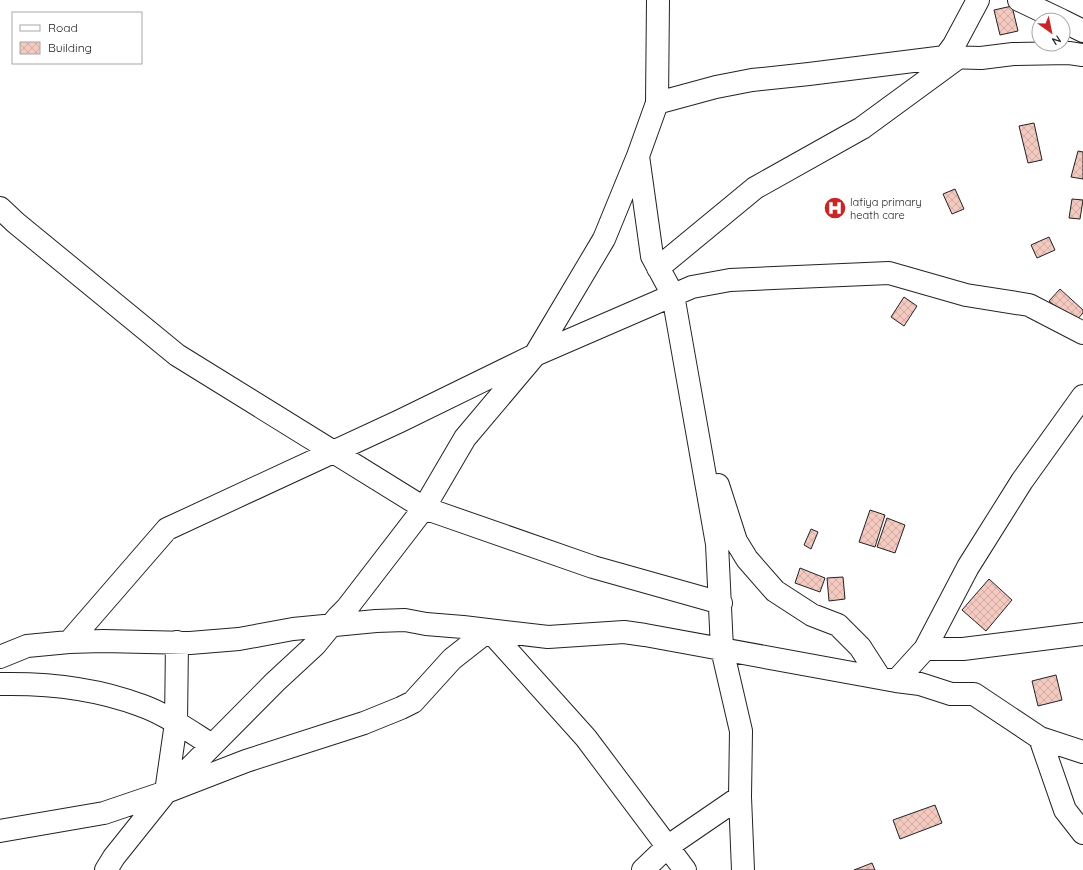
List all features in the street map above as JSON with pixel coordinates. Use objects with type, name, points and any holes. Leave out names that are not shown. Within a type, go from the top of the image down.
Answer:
[{"type":"street","points":[[106,870],[114,857],[166,792],[275,682],[315,645],[347,608],[424,508],[465,438],[535,355],[604,239],[638,156],[657,103],[658,0]]},
{"type":"street","points":[[658,268],[755,188],[862,128],[952,57],[954,45],[978,0]]},
{"type":"street","points":[[1019,0],[1045,12]]},
{"type":"street","points":[[1071,25],[1083,31]]},
{"type":"street","points":[[657,103],[716,87],[752,80],[952,57],[981,58],[1013,54],[1078,52]]},
{"type":"street","points":[[638,156],[652,256],[673,295],[717,544],[722,649],[741,731],[740,797],[743,870]]},
{"type":"street","points":[[0,208],[16,223],[177,355],[424,508],[592,567],[721,603]]},
{"type":"street","points":[[69,642],[167,529],[334,452],[535,355],[692,287],[730,280],[888,273],[966,295],[1029,305],[1083,333]]},
{"type":"street","points":[[888,680],[925,649],[968,567],[1022,481],[1083,396]]},
{"type":"street","points":[[695,423],[719,487],[736,541],[747,559],[775,592],[812,615],[838,624],[888,680]]},
{"type":"street","points":[[0,657],[27,646],[69,642],[177,642],[239,639],[293,629],[405,620],[426,624],[548,637],[624,632],[888,680],[920,684],[951,694],[974,694],[1040,738],[1083,752]]},
{"type":"street","points":[[0,831],[104,813],[166,792],[246,761],[364,723],[401,708],[413,702],[452,659],[489,630]]},
{"type":"street","points":[[489,630],[586,738],[685,870]]},
{"type":"street","points":[[925,649],[963,649],[1083,634]]},
{"type":"street","points":[[166,792],[176,723],[177,642]]},
{"type":"street","points":[[0,684],[34,683],[87,690],[141,705],[176,723],[212,745]]},
{"type":"street","points":[[1040,738],[1065,810],[1083,833]]},
{"type":"street","points":[[643,870],[667,847],[740,797]]},
{"type":"building","points":[[1012,6],[1018,31],[1000,35],[994,10]]},
{"type":"building","points":[[1034,123],[1042,160],[1028,163],[1019,126]]},
{"type":"building","points":[[1078,151],[1083,152],[1083,179],[1071,177]]},
{"type":"building","points":[[955,189],[964,209],[952,214],[943,194]]},
{"type":"building","points":[[1072,199],[1083,200],[1080,219],[1069,218]]},
{"type":"building","points":[[1049,237],[1055,250],[1037,258],[1031,245]]},
{"type":"building","points":[[1060,289],[1083,310],[1083,313],[1075,322],[1049,301]]},
{"type":"building","points":[[904,297],[917,306],[904,326],[891,317]]},
{"type":"building","points":[[870,510],[885,515],[875,547],[859,542]]},
{"type":"building","points":[[887,518],[905,525],[895,553],[877,547]]},
{"type":"building","points":[[811,529],[818,532],[811,549],[804,545]]},
{"type":"building","points":[[800,568],[825,578],[820,592],[795,583]]},
{"type":"building","points":[[843,577],[845,599],[829,601],[827,578]]},
{"type":"building","points":[[989,579],[1012,600],[986,631],[962,610]]},
{"type":"building","points":[[1056,675],[1062,700],[1038,706],[1032,681]]},
{"type":"building","points":[[935,805],[942,823],[900,839],[893,820]]},
{"type":"building","points":[[872,863],[875,870],[854,870]]},
{"type":"place","name":"lafiya primary heath care","points":[[835,208]]}]
